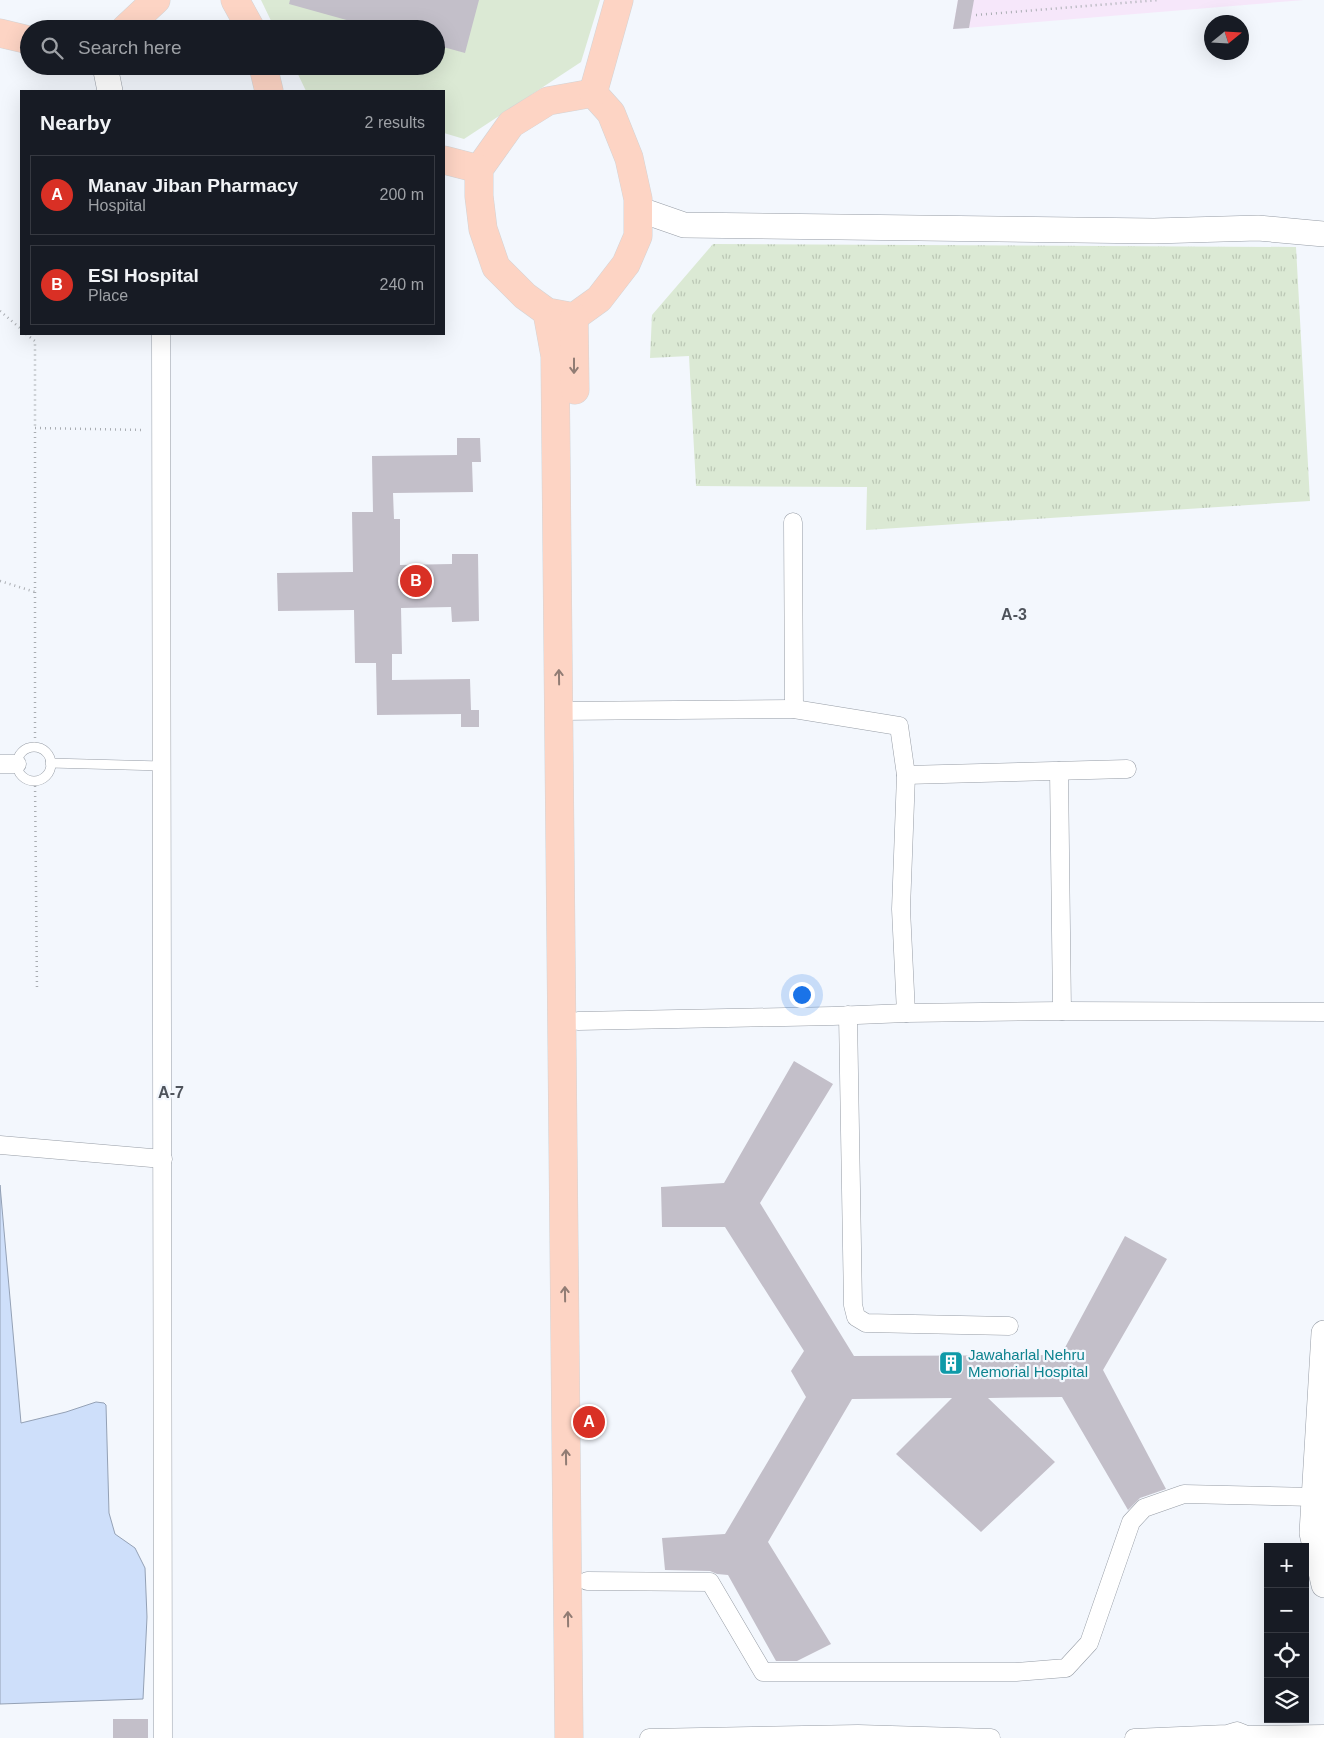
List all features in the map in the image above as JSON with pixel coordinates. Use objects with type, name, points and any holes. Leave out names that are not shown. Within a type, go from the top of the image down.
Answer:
[{"type":"main road","points":[[135,20],[156,0]]},
{"type":"main road","points":[[236,0],[246,20]]},
{"type":"main road","points":[[593,93],[620,0]]},
{"type":"main road","points":[[0,33],[20,38]]},
{"type":"main road","points":[[265,75],[269,90]]},
{"type":"main road","points":[[593,93],[611,113],[628,158],[638,200],[638,236],[626,264],[599,299],[574,317],[547,312],[525,296],[496,267],[483,229],[479,196],[479,169],[511,124],[548,101],[593,93]]},
{"type":"main road","points":[[445,160],[479,169]]},
{"type":"main road","points":[[547,312],[555,356],[578,1021],[587,1581],[583,1738]]},
{"type":"main road","points":[[569,1738],[568,711],[574,317]]},
{"type":"street","points":[[107,75],[110,90]]},
{"type":"street","points":[[638,209],[684,225]]},
{"type":"street","points":[[1258,228],[1324,216]]},
{"type":"street","points":[[638,236],[684,225],[1154,231],[1258,228],[1324,234]]},
{"type":"street","points":[[161,335],[164,1738]]},
{"type":"street","points":[[793,522],[794,709]]},
{"type":"street","points":[[568,711],[794,709],[899,726],[906,775],[902,909],[906,1013]]},
{"type":"street","points":[[906,775],[1127,770]]},
{"type":"street","points":[[1059,771],[1062,1011]]},
{"type":"street","points":[[578,1021],[1062,1011],[1324,1012]]},
{"type":"street","points":[[848,1015],[853,1305],[856,1317],[866,1323],[1009,1326]]},
{"type":"street","points":[[0,1145],[162,1159]]},
{"type":"street","points":[[1324,1333],[1312,1533],[1324,1585]]},
{"type":"street","points":[[587,1581],[710,1582],[763,1672],[1016,1672],[1066,1668],[1089,1643],[1131,1522],[1144,1508],[1184,1494],[1314,1497]]},
{"type":"street","points":[[1134,1738],[1227,1734],[1237,1731],[1247,1735],[1324,1734]]},
{"type":"street","points":[[649,1738],[858,1734],[991,1738]]},
{"type":"lane","points":[[30,748],[45,752],[50,763],[49,772],[46,776],[35,781],[30,781],[9,764],[30,748]]},
{"type":"lane","points":[[50,763],[162,766]]},
{"type":"path","points":[[976,14],[1118,1],[1159,0]]},
{"type":"path","points":[[0,311],[20,329]]},
{"type":"path","points":[[27,335],[35,341],[35,748]]},
{"type":"path","points":[[35,428],[162,430]]},
{"type":"path","points":[[0,581],[35,592]]},
{"type":"path","points":[[35,781],[37,990]]},
{"type":"shaded area","points":[[958,0],[1304,0],[953,29]]},
{"type":"green space","points":[[261,0],[600,0],[581,62],[464,139],[445,133],[445,90],[306,90],[298,75],[445,75],[445,20],[271,20]]},
{"type":"green space","points":[[713,244],[1296,247],[1310,501],[866,530],[867,487],[696,486],[689,356],[650,358],[652,315]]},
{"type":"water","points":[[0,1185],[21,1423],[66,1412],[96,1402],[106,1405],[109,1513],[115,1534],[135,1548],[145,1568],[147,1617],[143,1699],[0,1704]]},
{"type":"building","points":[[290,0],[479,0],[465,53],[445,47],[445,20],[347,20],[289,4]]},
{"type":"building","points":[[958,0],[974,0],[969,28],[953,29]]},
{"type":"building","points":[[457,438],[480,438],[481,462],[472,462],[473,492],[393,493],[394,519],[400,519],[400,565],[452,564],[452,554],[478,554],[479,621],[452,622],[451,607],[401,608],[402,654],[392,654],[392,680],[470,679],[471,710],[479,710],[479,727],[461,727],[461,714],[377,715],[376,663],[355,663],[354,610],[278,611],[277,573],[353,572],[352,512],[373,512],[372,456],[457,455]]},
{"type":"building","name":"Jawaharlal Nehru Memorial Hospital","points":[[794,1061],[833,1084],[760,1203],[854,1356],[1061,1355],[1125,1236],[1167,1259],[1103,1370],[1166,1489],[1140,1498],[1128,1510],[1062,1397],[988,1398],[1055,1462],[981,1532],[896,1454],[952,1398],[852,1399],[768,1542],[831,1644],[797,1661],[776,1661],[728,1575],[710,1571],[665,1570],[662,1538],[725,1534],[806,1397],[791,1371],[804,1351],[725,1227],[662,1227],[661,1187],[724,1183]]},
{"type":"building","points":[[113,1719],[148,1719],[148,1738],[113,1738]]},
{"type":"place","name":"ESI Hospital","points":[[416,581]]},
{"type":"place","name":"Jawaharlal Nehru Memorial Hospital","points":[[951,1363]]},
{"type":"place","name":"Manav Jiban Pharmacy","points":[[589,1422]]},
{"type":"district","name":"A-3","points":[[1014,614]]},
{"type":"district","name":"A-7","points":[[171,1092]]}]
